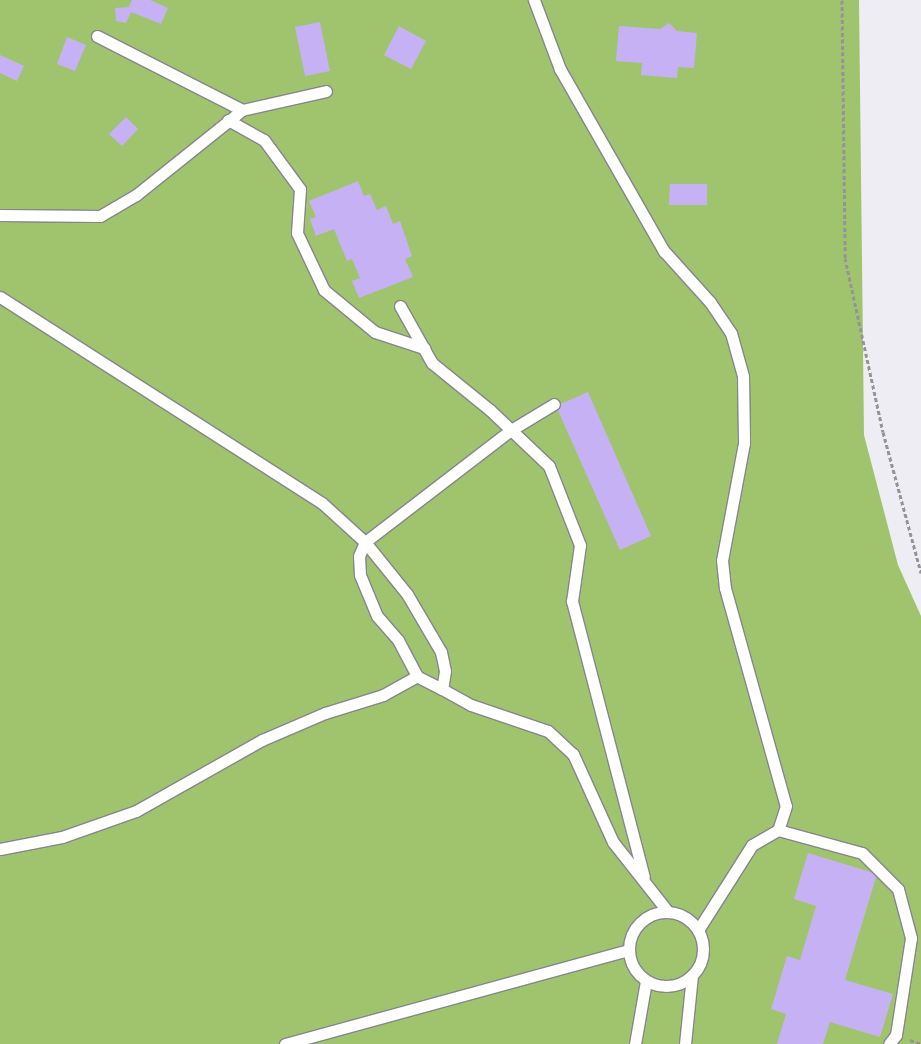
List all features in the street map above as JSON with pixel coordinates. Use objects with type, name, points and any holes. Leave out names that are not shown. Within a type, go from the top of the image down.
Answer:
[{"type":"lane","points":[[534,0],[560,69],[664,252],[710,302],[731,333],[743,376],[744,443],[722,560],[726,588],[785,792],[784,819],[778,830],[752,845],[698,930]]},
{"type":"lane","points":[[96,36],[242,110]]},
{"type":"lane","points":[[0,215],[100,216],[136,196],[242,110],[326,91]]},
{"type":"lane","points":[[228,120],[264,140],[300,189],[297,233],[324,290],[375,332],[424,348]]},
{"type":"lane","points":[[0,297],[322,503],[366,542],[407,594],[441,652],[445,671],[442,689]]},
{"type":"lane","points":[[400,306],[432,363],[511,430],[549,466],[580,545],[572,601],[646,884]]},
{"type":"lane","points":[[554,404],[511,430],[366,542],[359,556],[360,575],[377,616],[398,640],[417,676],[471,705],[548,731],[573,754],[614,842],[668,912]]},
{"type":"lane","points":[[0,849],[62,837],[136,811],[262,740],[325,713],[383,695],[417,676]]},
{"type":"lane","points":[[778,830],[862,853],[898,889],[910,938],[896,1035],[889,1044]]},
{"type":"lane","points":[[685,1044],[692,975],[703,954],[698,930],[680,914],[668,912],[656,913],[635,926],[628,950],[634,968],[646,981],[670,986],[692,975]]},
{"type":"lane","points":[[286,1044],[628,950]]},
{"type":"lane","points":[[635,1044],[646,981]]},
{"type":"path","points":[[842,0],[845,258],[883,432],[921,573]]},
{"type":"green space","points":[[0,0],[859,0],[864,435],[898,565],[921,616],[921,1044],[0,1044]]},
{"type":"building","points":[[132,0],[150,0],[168,8],[161,24],[131,12],[126,23],[116,21],[115,8],[129,7]]},
{"type":"building","points":[[320,22],[330,71],[305,76],[295,27]]},
{"type":"building","points":[[669,23],[677,31],[697,33],[694,68],[678,67],[677,78],[641,75],[642,63],[616,61],[619,26],[660,29]]},
{"type":"building","points":[[399,26],[426,41],[411,69],[384,55]]},
{"type":"building","points":[[67,37],[86,45],[75,71],[57,64]]},
{"type":"building","points":[[0,55],[24,66],[17,81],[0,73]]},
{"type":"building","points":[[126,117],[138,129],[122,146],[109,134]]},
{"type":"building","points":[[358,181],[364,196],[370,194],[377,210],[386,206],[393,224],[400,221],[412,256],[405,259],[413,277],[359,298],[352,281],[360,278],[352,259],[347,261],[334,229],[316,236],[310,219],[316,217],[309,201]]},
{"type":"building","points":[[670,184],[707,184],[707,205],[669,205]]},
{"type":"building","points":[[588,392],[651,536],[620,550],[556,406]]},
{"type":"building","points":[[808,853],[877,874],[845,980],[893,994],[880,1037],[830,1022],[823,1044],[777,1044],[786,1014],[771,1009],[787,956],[800,960],[816,906],[794,899]]}]
